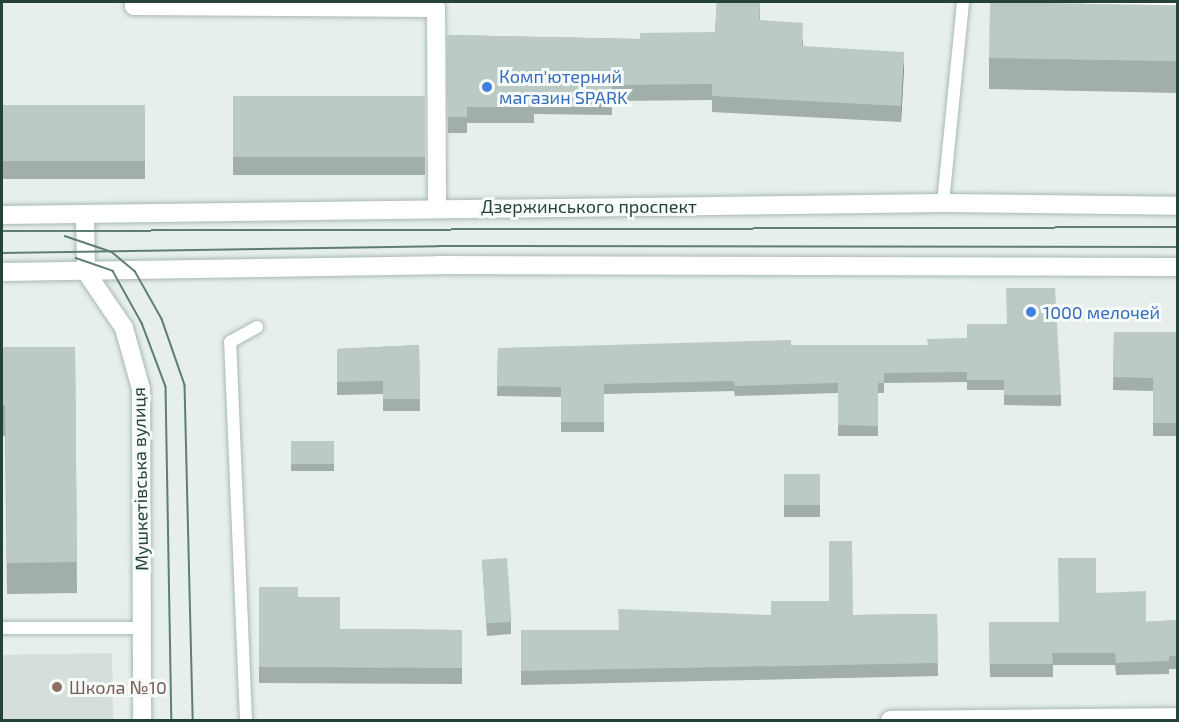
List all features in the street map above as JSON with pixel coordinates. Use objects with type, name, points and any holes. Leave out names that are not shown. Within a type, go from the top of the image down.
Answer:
[{"type":"street","points":[[134,2],[134,6],[436,8],[437,207]]},
{"type":"street","name":"Дзержинського проспект","points":[[2,214],[85,215],[437,207],[943,203],[1178,206]]},
{"type":"street","points":[[85,215],[86,272]]},
{"type":"street","points":[[2,272],[461,265],[1178,267]]},
{"type":"street","name":"Мушкетівська вулиця","points":[[86,272],[124,328],[141,389],[142,720]]},
{"type":"street","points":[[890,720],[1178,717]]},
{"type":"lane","points":[[943,203],[963,2]]},
{"type":"lane","points":[[1088,2],[1178,3]]},
{"type":"lane","points":[[246,720],[230,342],[257,327]]},
{"type":"lane","points":[[2,628],[142,628]]},
{"type":"shaded area","name":"Школа №10","points":[[112,653],[113,720],[3,720],[2,655]]},
{"type":"building","points":[[717,2],[760,2],[759,20],[803,23],[802,46],[904,52],[901,106],[712,96],[712,84],[612,85],[612,99],[534,98],[534,107],[467,107],[467,117],[448,117],[447,35],[640,39],[640,33],[715,32]]},
{"type":"building","points":[[990,2],[1178,5],[1177,61],[989,58]]},
{"type":"building","points":[[233,96],[425,96],[425,157],[233,157]]},
{"type":"building","points":[[2,105],[145,105],[145,161],[2,161]]},
{"type":"building","points":[[1006,288],[1055,288],[1061,395],[1004,395],[1004,380],[967,380],[967,372],[884,373],[884,383],[878,383],[878,426],[838,425],[838,383],[735,386],[734,381],[604,384],[604,422],[561,422],[561,387],[497,386],[498,348],[791,340],[791,345],[928,345],[927,339],[967,338],[967,324],[1007,324]]},
{"type":"building","points":[[1114,332],[1178,332],[1178,423],[1153,423],[1153,378],[1113,377]]},
{"type":"building","points":[[419,345],[420,399],[383,399],[383,381],[337,382],[337,349]]},
{"type":"building","points":[[2,347],[75,347],[77,562],[7,563]]},
{"type":"building","points":[[291,441],[334,441],[334,464],[291,464]]},
{"type":"building","points":[[784,474],[820,474],[820,505],[784,505]]},
{"type":"building","points":[[829,541],[852,541],[853,615],[937,614],[938,663],[521,671],[521,630],[619,630],[618,609],[771,615],[771,601],[829,601]]},
{"type":"building","points":[[507,558],[511,622],[487,624],[482,560]]},
{"type":"building","points":[[1058,558],[1096,558],[1096,593],[1146,591],[1146,622],[1178,620],[1178,656],[1169,656],[1169,661],[1116,663],[1115,653],[1052,653],[1053,664],[990,664],[989,622],[1059,622]]},
{"type":"building","points":[[259,587],[298,587],[298,597],[340,597],[340,629],[462,630],[462,668],[259,667]]},
{"type":"tram line","points":[[2,231],[1178,227]]},
{"type":"tram line","points":[[65,236],[112,252],[135,271],[162,319],[185,385],[193,720]]},
{"type":"tram line","points":[[2,253],[438,246],[1178,247]]},
{"type":"tram line","points":[[76,258],[113,271],[142,323],[166,387],[172,720]]},
{"type":"place","name":"Комп'ютерний магазин SPARK","points":[[487,87]]},
{"type":"place","name":"1000 мелочей","points":[[1031,312]]},
{"type":"place","name":"Школа №10","points":[[57,687]]}]
